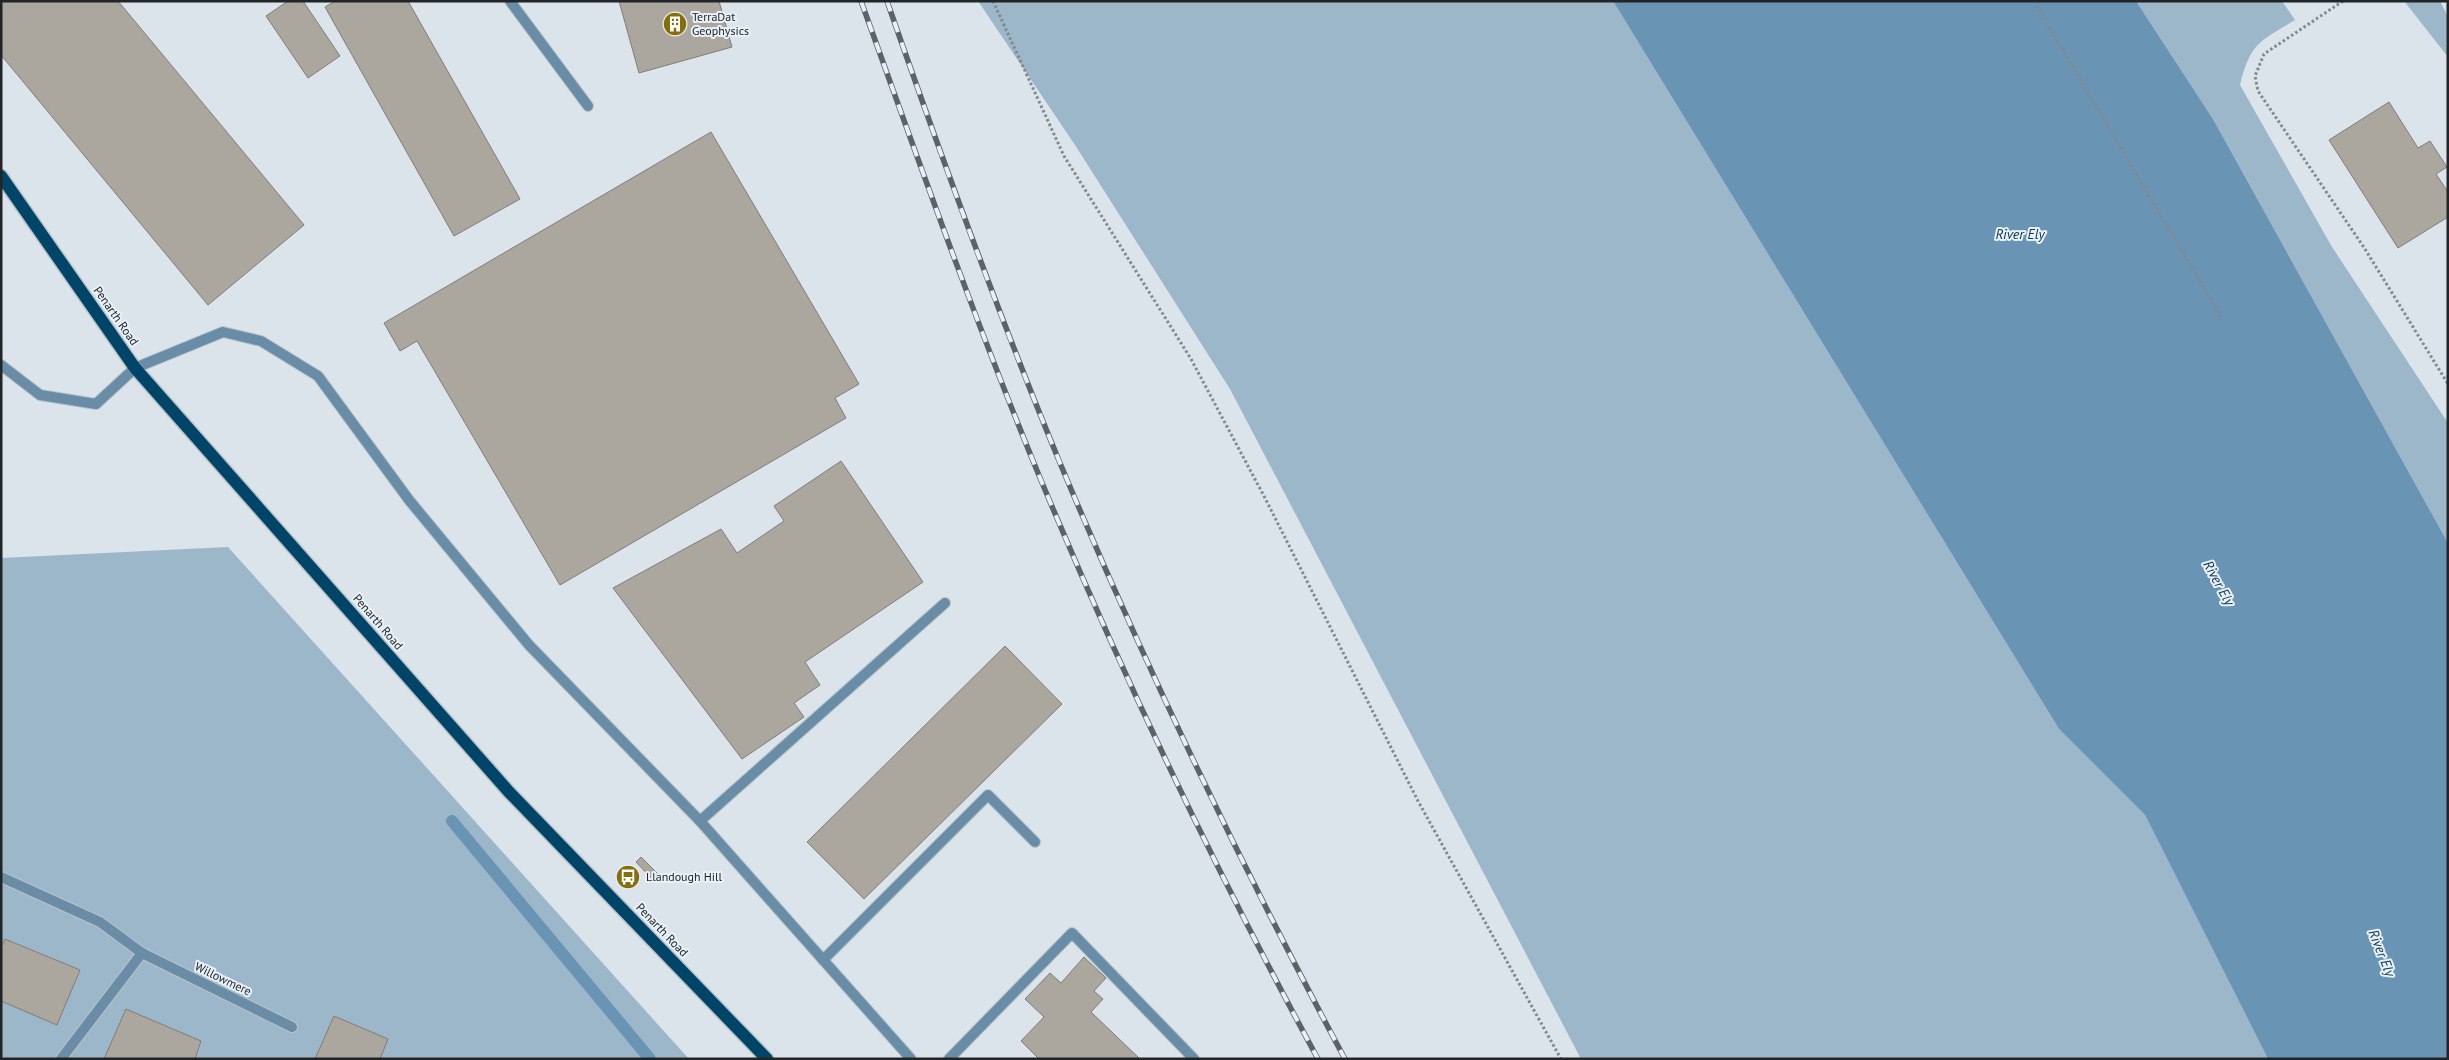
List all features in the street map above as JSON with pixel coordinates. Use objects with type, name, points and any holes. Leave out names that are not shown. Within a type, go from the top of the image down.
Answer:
[{"type":"main road","name":"Penarth Road","points":[[1,176],[135,368],[509,792],[766,1059]]},
{"type":"street","points":[[510,1],[588,106]]},
{"type":"street","points":[[1,365],[40,395],[96,404],[135,368],[223,332],[261,341],[318,376],[408,500],[529,645],[700,821],[911,1059]]},
{"type":"street","points":[[700,821],[946,603]]},
{"type":"street","points":[[823,960],[988,795],[1035,842]]},
{"type":"street","name":"Willowmere","points":[[1,877],[100,922],[142,953],[292,1027]]},
{"type":"street","points":[[949,1059],[1072,933],[1194,1059]]},
{"type":"street","points":[[61,1059],[142,953]]},
{"type":"path","points":[[993,1],[1064,156],[1191,359],[1265,498],[1418,801],[1561,1059]]},
{"type":"path","points":[[2034,1],[2221,317]]},
{"type":"path","points":[[2343,1],[2264,54],[2254,76],[2258,91],[2365,249],[2448,384]]},
{"type":"shaded area","points":[[978,1],[1613,1],[2059,729],[2145,815],[2268,1059],[1581,1059],[1230,389],[1075,145]]},
{"type":"shaded area","points":[[2136,1],[2282,1],[2295,20],[2273,33],[2258,45],[2248,60],[2240,85],[2332,247],[2448,423],[2448,543],[2213,119]]},
{"type":"shaded area","points":[[2404,1],[2440,1],[2448,17],[2448,57]]},
{"type":"shaded area","points":[[228,547],[689,1059],[1,1059],[1,558]]},
{"type":"water","name":"River Ely","points":[[1613,1],[2136,1],[2213,119],[2448,543],[2448,1059],[2268,1059],[2145,815],[2059,729]]},
{"type":"building","points":[[1,1],[118,1],[304,225],[208,305],[1,55]]},
{"type":"building","points":[[288,1],[303,1],[340,56],[308,78],[266,16]]},
{"type":"building","points":[[335,1],[408,1],[520,199],[454,236],[325,7]]},
{"type":"building","name":"TerraDat Geophysics","points":[[619,1],[719,1],[732,47],[639,73]]},
{"type":"building","points":[[2389,102],[2418,148],[2430,141],[2447,167],[2436,174],[2448,192],[2448,217],[2398,248],[2329,140]]},
{"type":"building","points":[[711,132],[859,384],[835,398],[846,418],[560,585],[417,341],[400,351],[384,323]]},
{"type":"building","points":[[841,461],[923,582],[805,662],[820,685],[794,703],[804,717],[742,759],[613,588],[721,529],[737,553],[784,521],[774,506]]},
{"type":"building","points":[[1005,646],[1062,704],[864,899],[807,842]]},
{"type":"building","points":[[641,857],[661,877],[655,882],[636,862]]},
{"type":"building","points":[[5,939],[80,970],[57,1025],[1,1001],[1,947]]},
{"type":"building","points":[[1084,957],[1106,978],[1094,991],[1103,999],[1091,1012],[1140,1059],[1039,1059],[1021,1041],[1044,1017],[1025,999],[1050,973],[1061,983]]},
{"type":"building","points":[[126,1009],[201,1041],[195,1059],[104,1059]]},
{"type":"building","points":[[334,1016],[388,1039],[380,1059],[315,1059]]},
{"type":"waterway","points":[[452,821],[650,1059]]},
{"type":"railway","points":[[861,1],[991,356],[1070,548],[1170,770],[1242,915],[1318,1059]]},
{"type":"railway","points":[[887,1],[992,291],[1092,539],[1195,764],[1306,986],[1345,1059]]},
{"type":"place","name":"TerraDat Geophysics","points":[[675,24]]},
{"type":"place","name":"Llandough Hill","points":[[628,877]]}]
